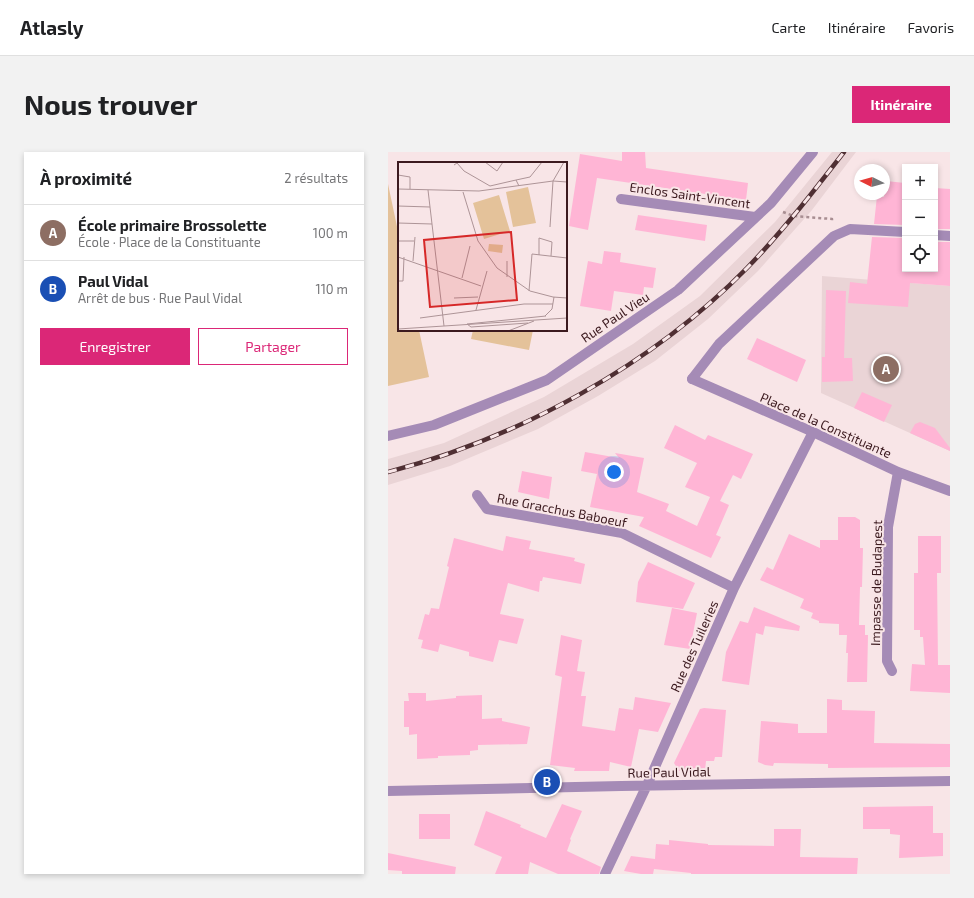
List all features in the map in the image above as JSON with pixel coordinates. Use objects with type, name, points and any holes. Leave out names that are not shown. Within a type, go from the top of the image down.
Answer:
[{"type":"street","name":"Rue Paul Vieu","points":[[388,436],[434,425],[547,380],[678,290],[771,203],[813,152]]},
{"type":"street","name":"Enclos Saint-Vincent","points":[[620,199],[755,217]]},
{"type":"street","points":[[834,236],[850,229],[902,232]]},
{"type":"street","points":[[938,235],[950,236]]},
{"type":"street","name":"Place de la Constituante","points":[[834,236],[719,344],[692,379],[814,432],[898,472],[950,491]]},
{"type":"street","name":"Rue des Tuileries","points":[[605,874],[647,785],[734,588],[814,432]]},
{"type":"street","name":"Impasse de Budapest","points":[[892,671],[887,661],[888,527],[898,472]]},
{"type":"street","name":"Rue Gracchus Baboeuf","points":[[477,495],[487,509],[622,533],[734,588]]},
{"type":"street","name":"Rue Paul Vidal","points":[[388,791],[647,785],[950,781]]},
{"type":"path","points":[[771,203],[784,213],[794,216],[832,219],[834,236]]},
{"type":"shaded area","points":[[832,152],[856,152],[812,210],[758,271],[708,319],[655,361],[598,396],[538,429],[450,466],[388,485],[388,459],[444,443],[544,397],[633,344],[700,296],[775,222]]},
{"type":"shaded area","points":[[388,184],[398,231],[398,331],[419,331],[429,377],[388,386]]},
{"type":"shaded area","points":[[822,276],[950,286],[950,451],[821,393]]},
{"type":"shaded area","points":[[473,331],[533,331],[529,350],[471,339]]},
{"type":"building","points":[[622,152],[645,152],[646,168],[748,183],[746,200],[597,178],[588,230],[569,226],[580,154],[622,161]]},
{"type":"building","points":[[890,181],[902,183],[902,225],[874,224],[877,200],[890,200]]},
{"type":"building","points":[[938,188],[950,189],[950,229],[938,229]]},
{"type":"building","points":[[638,215],[707,225],[705,241],[635,230]]},
{"type":"building","points":[[872,237],[902,238],[902,272],[938,272],[938,242],[950,242],[950,286],[910,283],[908,307],[848,303],[850,282],[867,284]]},
{"type":"building","points":[[604,251],[621,253],[620,262],[656,268],[653,288],[644,287],[643,295],[614,291],[611,311],[580,306],[588,261],[602,264]]},
{"type":"building","points":[[826,290],[846,291],[844,358],[852,358],[853,381],[822,382],[822,357],[825,357]]},
{"type":"building","points":[[757,338],[806,360],[797,382],[747,359]]},
{"type":"building","points":[[862,392],[892,405],[884,422],[854,408]]},
{"type":"building","points":[[920,422],[935,428],[950,448],[950,451],[910,433],[915,424]]},
{"type":"building","points":[[675,425],[705,440],[708,435],[753,454],[741,479],[733,475],[720,501],[729,505],[716,535],[721,537],[711,558],[639,526],[644,517],[590,507],[597,474],[581,471],[585,452],[619,458],[615,453],[644,458],[637,492],[669,504],[666,511],[697,526],[710,497],[685,487],[697,463],[664,448]]},
{"type":"building","points":[[522,471],[552,477],[549,499],[518,492]]},
{"type":"building","points":[[838,517],[855,517],[860,520],[860,548],[863,548],[859,625],[865,625],[865,635],[868,635],[867,682],[847,682],[847,635],[839,635],[839,624],[819,623],[819,621],[811,618],[813,613],[800,608],[804,599],[760,580],[767,567],[773,570],[789,534],[820,548],[820,540],[838,540]]},
{"type":"building","points":[[506,536],[531,541],[529,549],[575,558],[574,561],[585,564],[581,584],[543,577],[542,581],[540,581],[539,592],[508,583],[500,614],[524,619],[517,644],[499,640],[493,662],[469,656],[469,652],[440,644],[438,652],[421,648],[423,640],[418,639],[425,614],[429,615],[431,608],[439,609],[454,538],[503,551]]},
{"type":"building","points":[[918,536],[941,536],[941,573],[937,573],[938,665],[950,665],[950,693],[910,691],[912,664],[925,665],[923,637],[920,637],[920,630],[914,630],[914,573],[918,573]]},
{"type":"building","points":[[648,562],[695,583],[683,609],[636,602],[638,582]]},
{"type":"building","points":[[754,607],[800,626],[799,631],[765,626],[763,635],[756,633],[749,685],[722,681],[726,652],[740,621],[748,623]]},
{"type":"building","points":[[672,608],[697,613],[690,649],[664,645]]},
{"type":"building","points":[[561,635],[582,640],[577,671],[585,672],[581,696],[586,696],[582,726],[615,731],[619,708],[633,710],[635,697],[671,703],[658,732],[639,729],[631,767],[610,762],[609,771],[574,771],[575,768],[550,765],[562,677],[555,675]]},
{"type":"building","points":[[408,693],[426,693],[426,701],[456,698],[456,696],[482,695],[482,719],[502,718],[502,721],[530,727],[527,744],[478,745],[478,750],[470,751],[470,755],[438,756],[438,758],[417,759],[417,734],[409,735],[409,727],[404,727],[404,701],[409,701]]},
{"type":"building","points":[[827,699],[842,700],[842,710],[875,711],[874,743],[950,744],[950,767],[828,768],[828,764],[774,763],[773,766],[758,762],[761,721],[798,724],[798,733],[827,733]]},
{"type":"building","points":[[700,709],[726,710],[722,757],[715,757],[714,761],[706,761],[705,771],[679,771],[674,763]]},
{"type":"building","points":[[562,804],[582,811],[570,839],[571,840],[567,851],[601,867],[599,874],[558,874],[530,862],[528,874],[495,874],[502,857],[474,845],[486,811],[521,825],[520,827],[546,838]]},
{"type":"building","points":[[933,806],[933,833],[943,833],[943,856],[899,858],[900,835],[890,834],[890,829],[863,829],[863,807]]},
{"type":"building","points":[[419,814],[450,814],[450,839],[419,839]]},
{"type":"building","points":[[774,829],[801,829],[800,857],[858,858],[857,874],[691,874],[654,869],[653,874],[641,874],[624,871],[631,856],[655,859],[656,844],[669,845],[669,840],[708,845],[774,846]]},
{"type":"building","points":[[388,853],[456,867],[455,874],[402,874],[402,871],[388,870]]},
{"type":"railway","points":[[388,472],[437,457],[486,439],[534,418],[581,394],[626,366],[669,336],[710,303],[747,268],[785,226],[844,152]]},
{"type":"place","name":"École primaire Brossolette","points":[[886,369]]},
{"type":"place","name":"Paul Vidal","points":[[547,782]]}]
